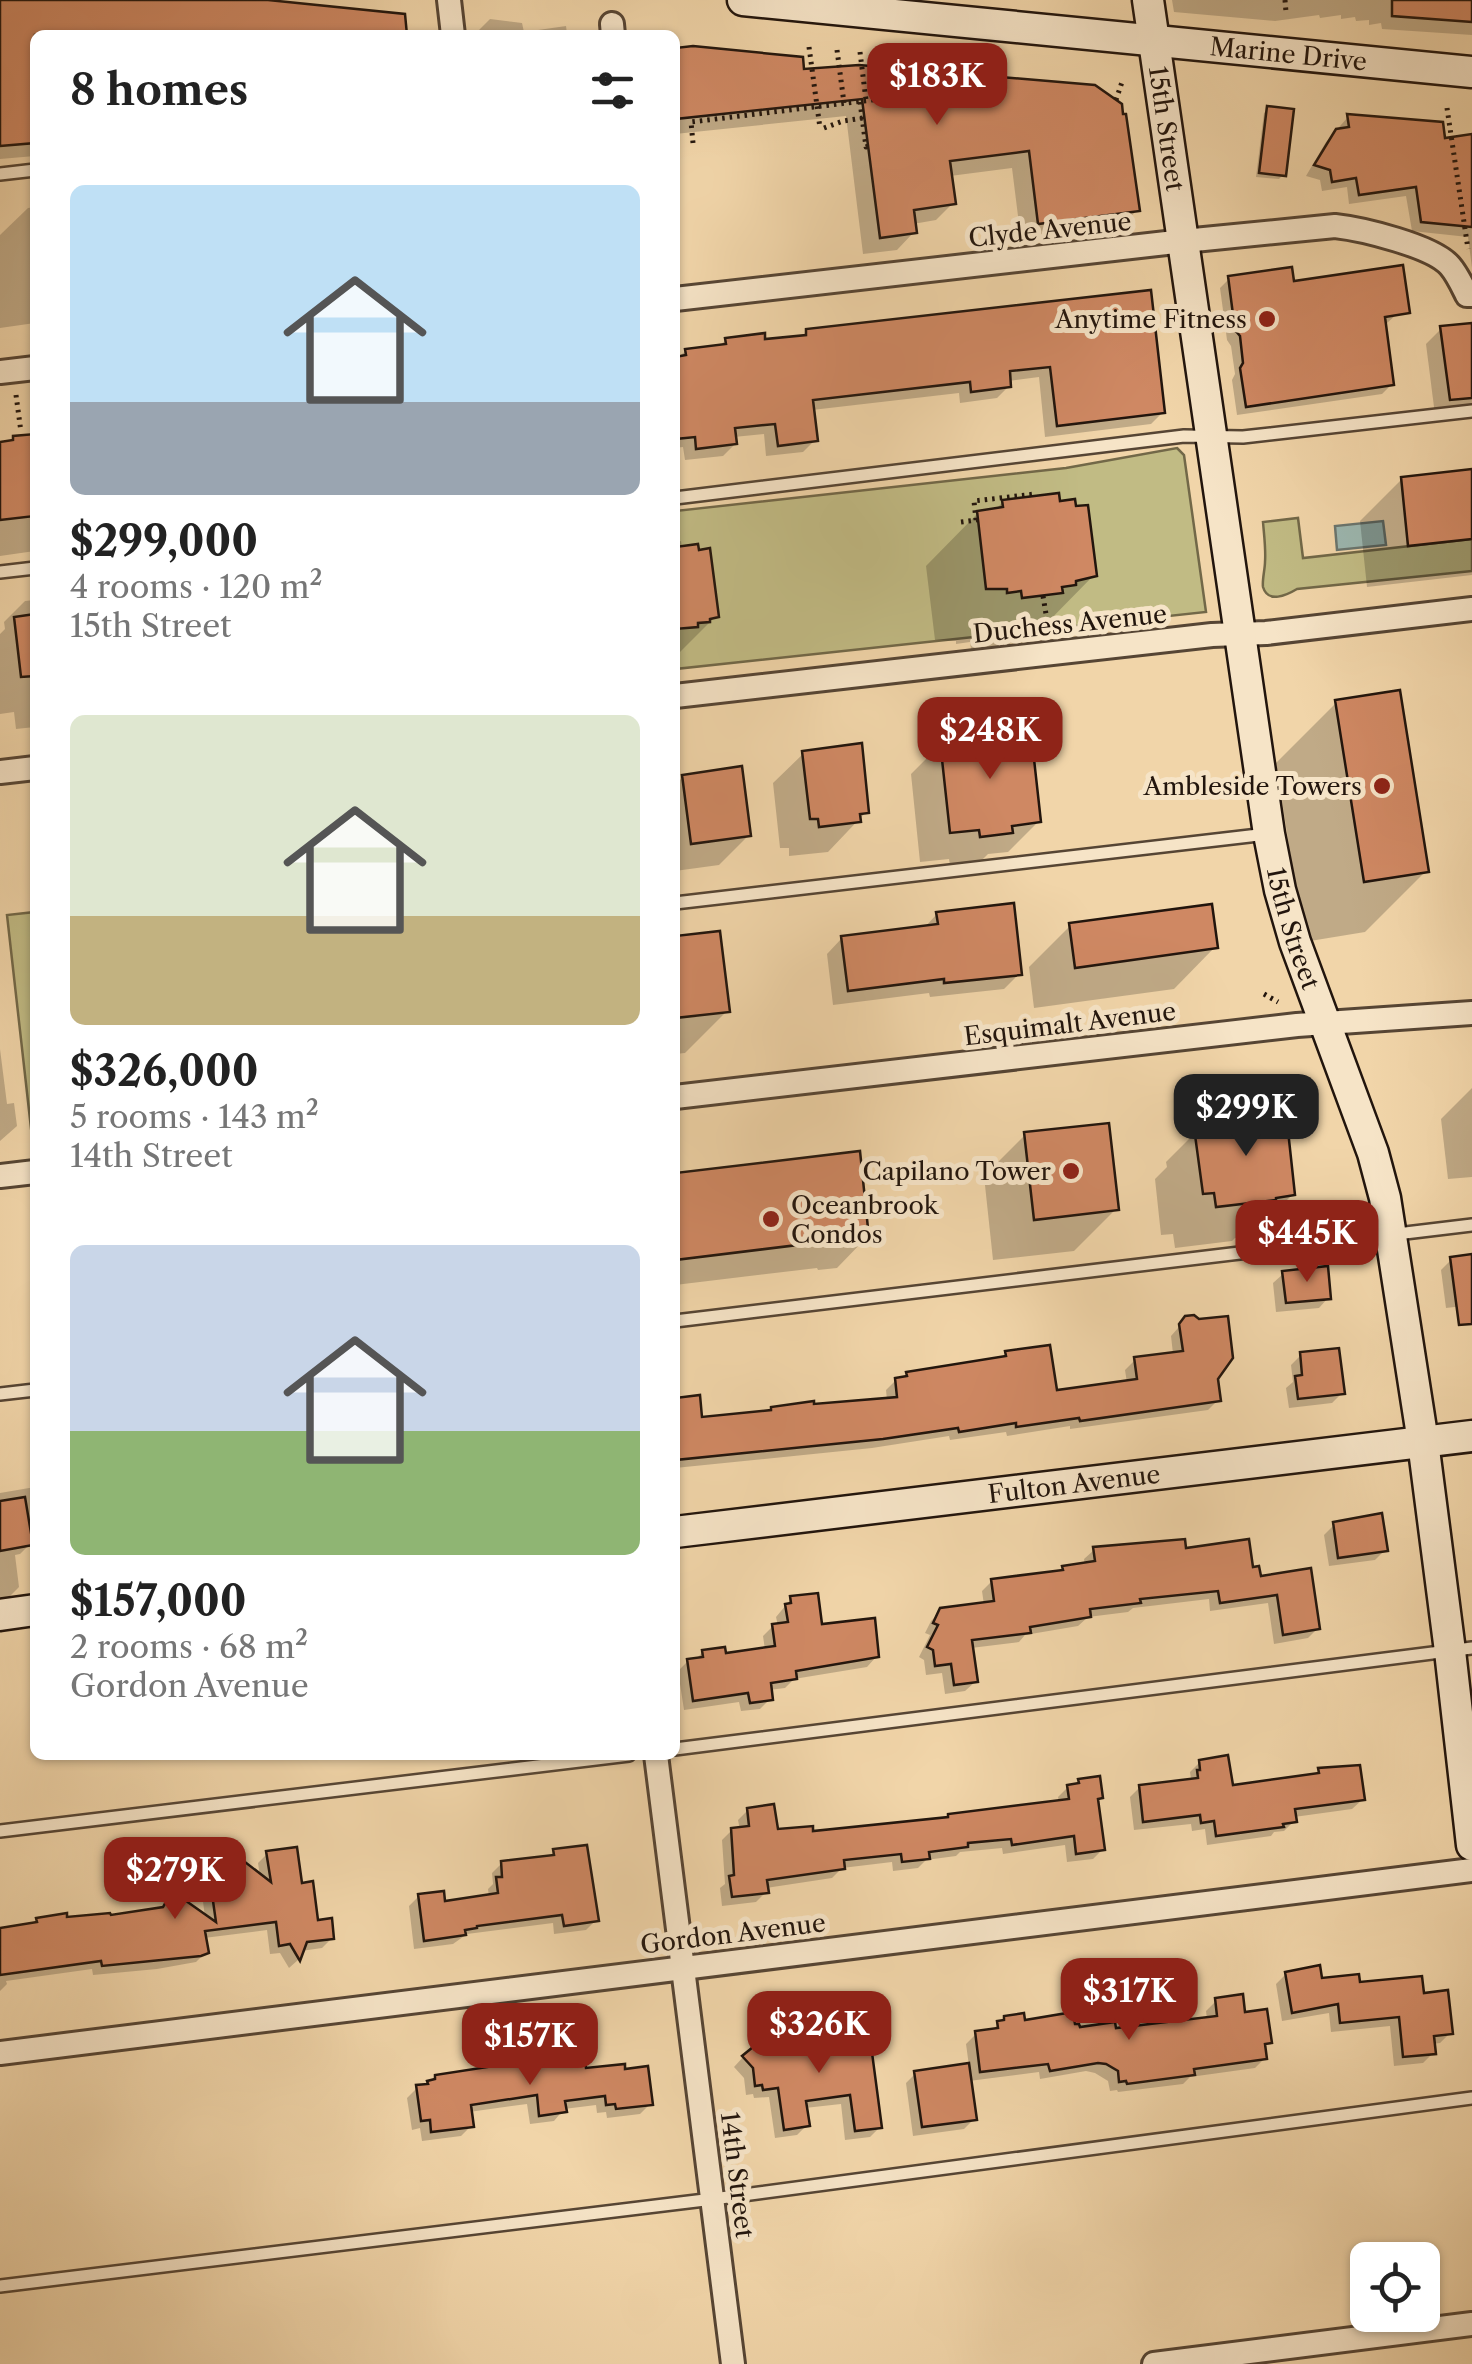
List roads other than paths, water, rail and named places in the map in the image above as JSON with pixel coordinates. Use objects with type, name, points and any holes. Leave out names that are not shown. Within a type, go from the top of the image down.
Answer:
[{"type":"main road","name":"Marine Drive","points":[[743,0],[1472,72]]},
{"type":"main road","name":"15th Street","points":[[1148,0],[1280,890],[1295,942],[1373,1153],[1392,1234],[1422,1442],[1461,1650],[1472,1845]]},
{"type":"main road","name":"Fulton Avenue","points":[[680,1531],[1472,1436]]},
{"type":"main road","points":[[0,1615],[30,1611]]},
{"type":"street","points":[[450,0],[453,30]]},
{"type":"street","name":"Clyde Avenue","points":[[680,297],[1322,227],[1347,228],[1428,250],[1449,265],[1470,295]]},
{"type":"street","points":[[0,372],[30,369]]},
{"type":"street","name":"Duchess Avenue","points":[[680,684],[1240,635],[1472,609]]},
{"type":"street","points":[[0,772],[30,769]]},
{"type":"street","name":"Esquimalt Avenue","points":[[680,1097],[1326,1022],[1472,1013]]},
{"type":"street","points":[[0,1176],[30,1173]]},
{"type":"street","name":"14th Street","points":[[657,1760],[733,2364]]},
{"type":"street","name":"Gordon Avenue","points":[[0,2053],[1472,1870]]},
{"type":"street","points":[[1154,2364],[1472,2324]]},
{"type":"lane","points":[[0,174],[30,171]]},
{"type":"lane","points":[[680,497],[1184,436],[1243,436],[1472,411]]},
{"type":"lane","points":[[0,572],[30,569]]},
{"type":"lane","points":[[680,903],[1269,834]]},
{"type":"lane","points":[[680,1320],[1472,1225]]},
{"type":"lane","points":[[0,1394],[30,1391]]},
{"type":"lane","points":[[680,1748],[1461,1650]]},
{"type":"lane","points":[[0,1831],[587,1760]]},
{"type":"lane","points":[[0,2286],[713,2199],[1472,2098]]},
{"type":"water","points":[[1383,521],[1386,545],[1337,550],[1335,526]]},
{"type":"place","name":"Anytime Fitness","points":[[1267,319]]},
{"type":"place","name":"Ambleside Towers","points":[[1382,786]]},
{"type":"place","name":"Capilano Tower","points":[[1071,1171]]},
{"type":"place","name":"Oceanbrook Condos","points":[[771,1219]]}]
